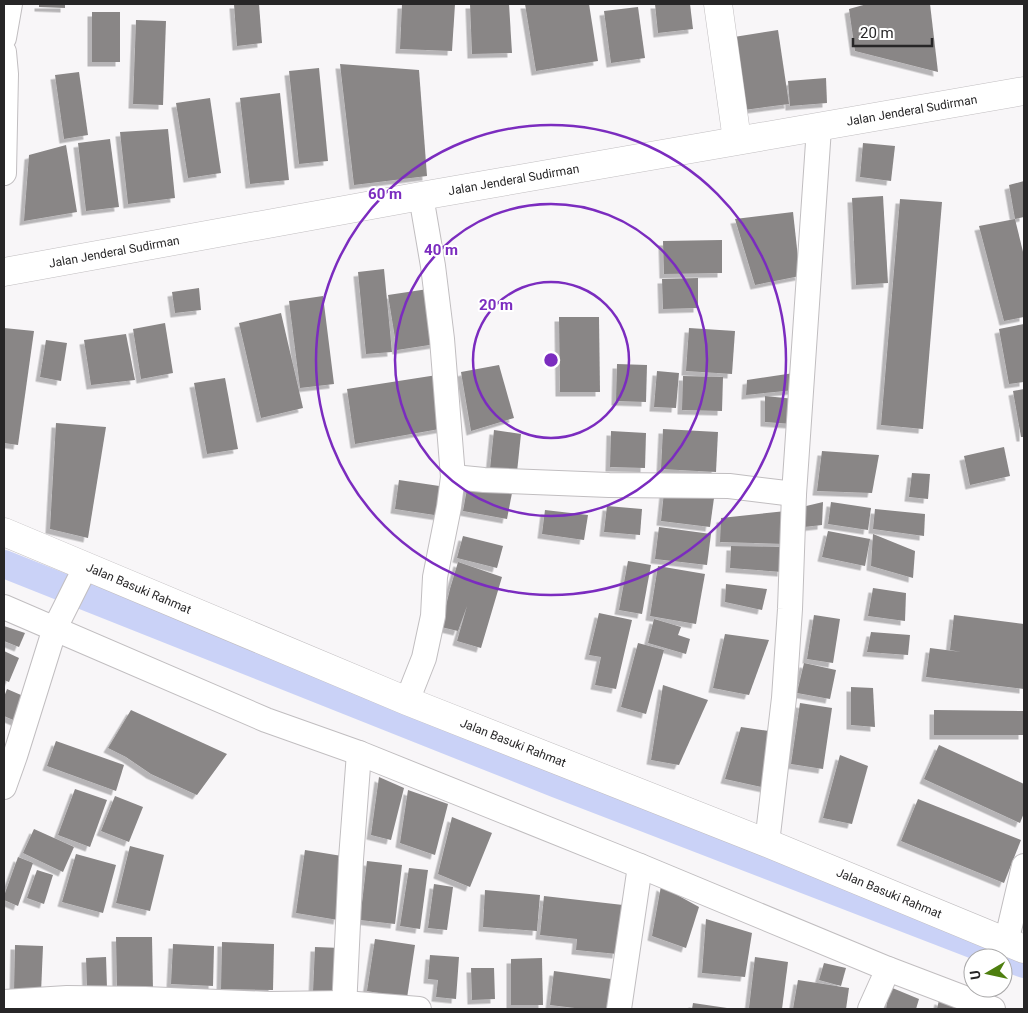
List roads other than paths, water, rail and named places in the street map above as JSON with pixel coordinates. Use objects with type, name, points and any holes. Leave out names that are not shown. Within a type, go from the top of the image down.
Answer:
[{"type":"main road","points":[[718,4],[737,140]]},
{"type":"main road","name":"Jalan Jenderal Sudirman","points":[[4,272],[421,196],[1024,91]]},
{"type":"main road","name":"Jalan Basuki Rahmat","points":[[4,532],[80,577],[407,701],[767,843],[1015,946]]},
{"type":"street","points":[[4,38],[10,4]]},
{"type":"street","points":[[4,52],[6,74],[4,173]]},
{"type":"street","points":[[767,843],[784,698],[790,609],[794,494],[818,128]]},
{"type":"street","points":[[407,701],[424,658],[433,616],[435,577],[453,477],[442,339],[433,266],[421,196]]},
{"type":"street","points":[[453,477],[609,485],[729,486],[794,494]]},
{"type":"street","points":[[4,787],[55,628],[80,577]]},
{"type":"street","points":[[4,607],[266,720],[359,754],[640,866],[888,969],[993,1009]]},
{"type":"street","points":[[344,1006],[351,859],[359,754]]},
{"type":"street","points":[[619,1009],[640,866]]},
{"type":"street","points":[[1015,946],[1024,866]]},
{"type":"street","points":[[870,1009],[888,969]]},
{"type":"street","points":[[4,1002],[77,998],[204,1000],[419,1009]]},
{"type":"waterway","points":[[4,564],[557,784],[1024,964]]}]
